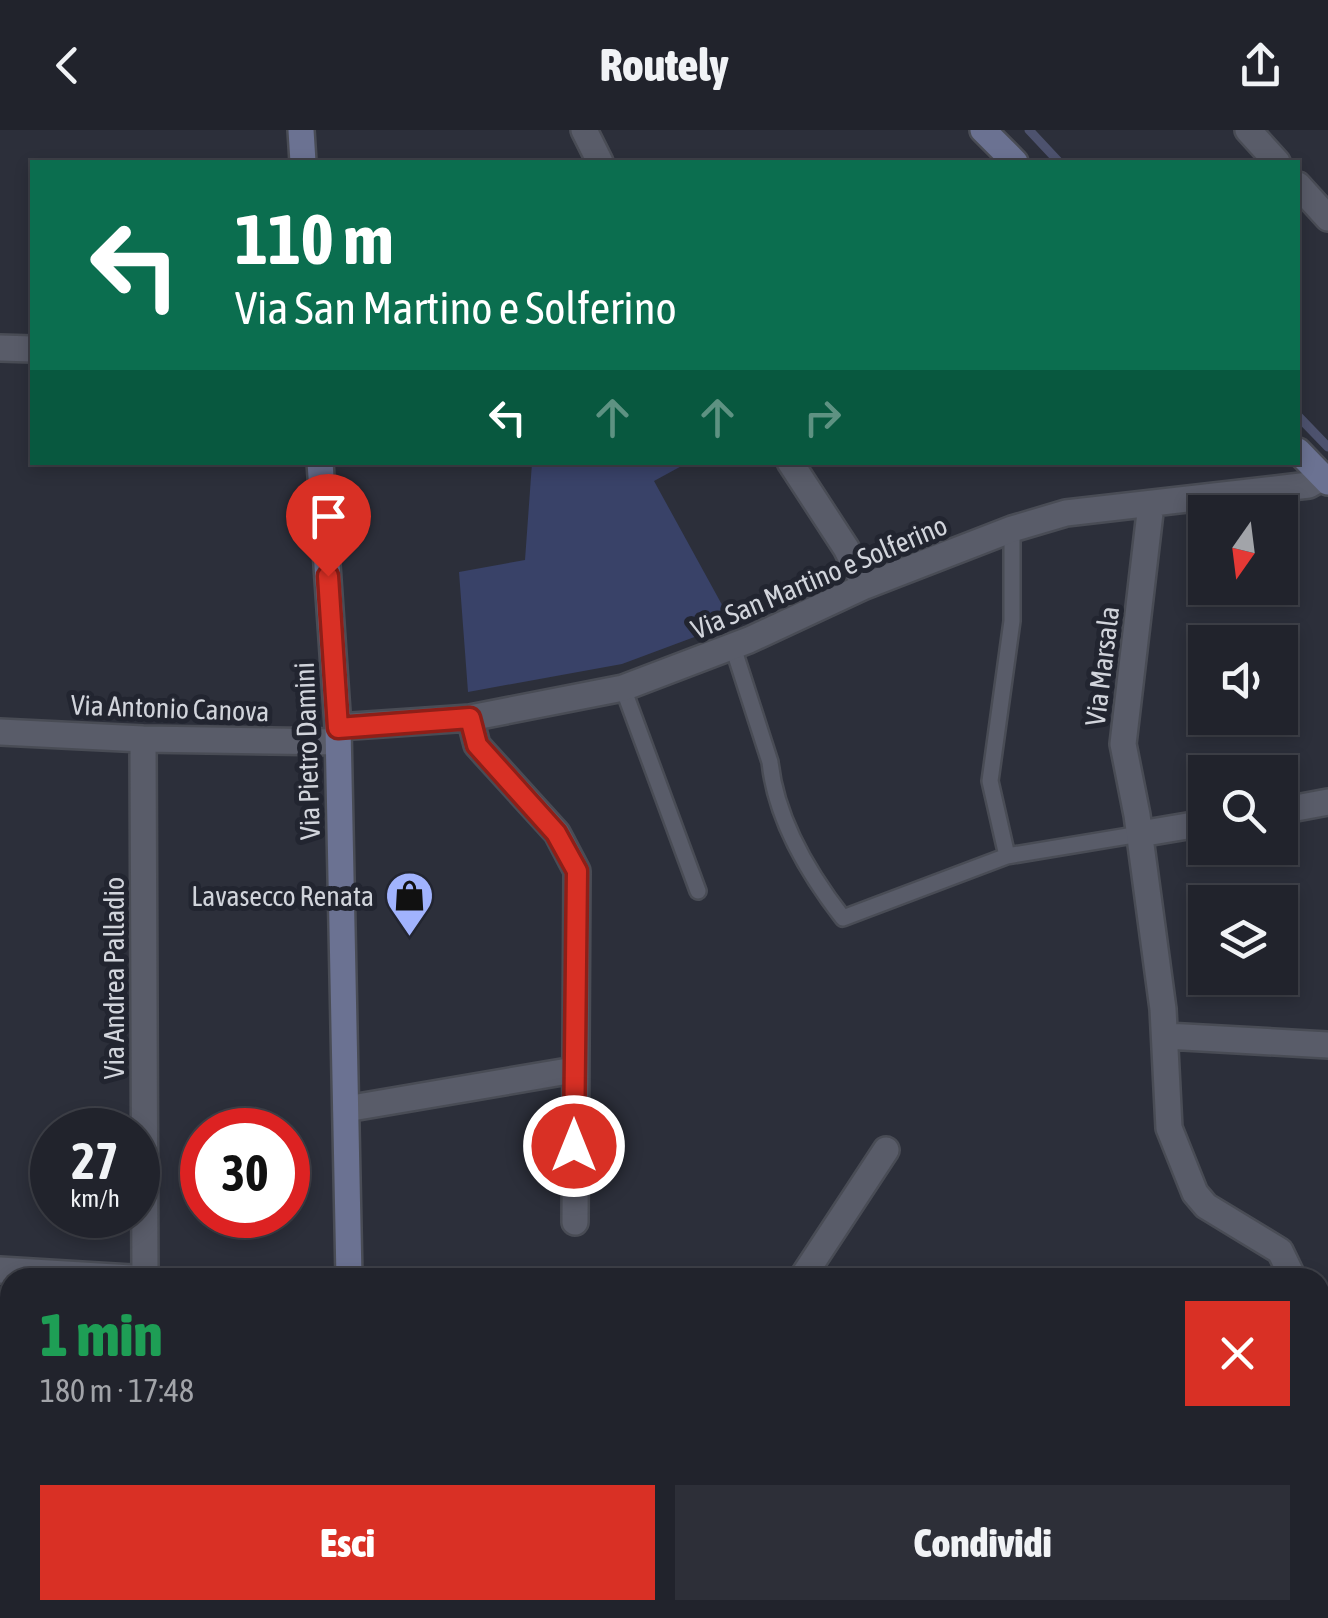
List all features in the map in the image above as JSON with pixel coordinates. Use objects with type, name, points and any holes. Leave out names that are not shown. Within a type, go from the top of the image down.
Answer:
[{"type":"street","points":[[301,130],[303,160]]},
{"type":"street","points":[[584,130],[599,160]]},
{"type":"street","points":[[983,130],[1013,160]]},
{"type":"street","points":[[1248,130],[1276,160]]},
{"type":"street","points":[[1300,187],[1328,218]]},
{"type":"street","points":[[0,348],[30,349]]},
{"type":"street","points":[[1300,453],[1325,479]]},
{"type":"street","name":"Via Pietro Damini","points":[[320,465],[338,734],[348,1268]]},
{"type":"street","points":[[792,465],[846,548],[865,586]]},
{"type":"street","name":"Via San Martino e Solferino","points":[[338,734],[470,718],[623,688],[733,647],[865,586],[1012,529],[1066,513],[1325,479]]},
{"type":"street","name":"Via Marsala","points":[[1151,504],[1123,744],[1140,834],[1166,1036],[1166,1105],[1174,1147],[1195,1193],[1206,1206],[1280,1251],[1288,1268]]},
{"type":"street","points":[[470,718],[477,745],[556,833],[577,871],[575,1222]]},
{"type":"street","name":"Via Antonio Canova","points":[[0,732],[143,738],[338,734]]},
{"type":"street","name":"Via Andrea Palladio","points":[[143,738],[146,1268]]},
{"type":"street","points":[[1298,807],[1328,802]]},
{"type":"street","points":[[1140,834],[1188,826]]},
{"type":"street","points":[[1166,1036],[1328,1045]]},
{"type":"street","points":[[346,1109],[574,1070]]},
{"type":"street","points":[[809,1268],[886,1150]]},
{"type":"lane","points":[[1007,856],[990,781],[1012,622],[1012,529]]},
{"type":"lane","points":[[733,647],[786,826],[818,887],[843,918],[1007,856],[1140,834]]},
{"type":"lane","points":[[623,688],[698,891]]},
{"type":"shaded area","points":[[532,465],[683,465],[654,481],[732,623],[622,664],[468,692],[459,572],[525,560]]},
{"type":"waterway","points":[[1029,130],[1057,160]]},
{"type":"waterway","points":[[1300,418],[1328,447]]},
{"type":"place","name":"Lavasecco Renata","points":[[409,938]]},
{"type":"route","points":[[328,576],[338,728],[470,718],[477,745],[556,833],[577,871],[574,1146]]}]
